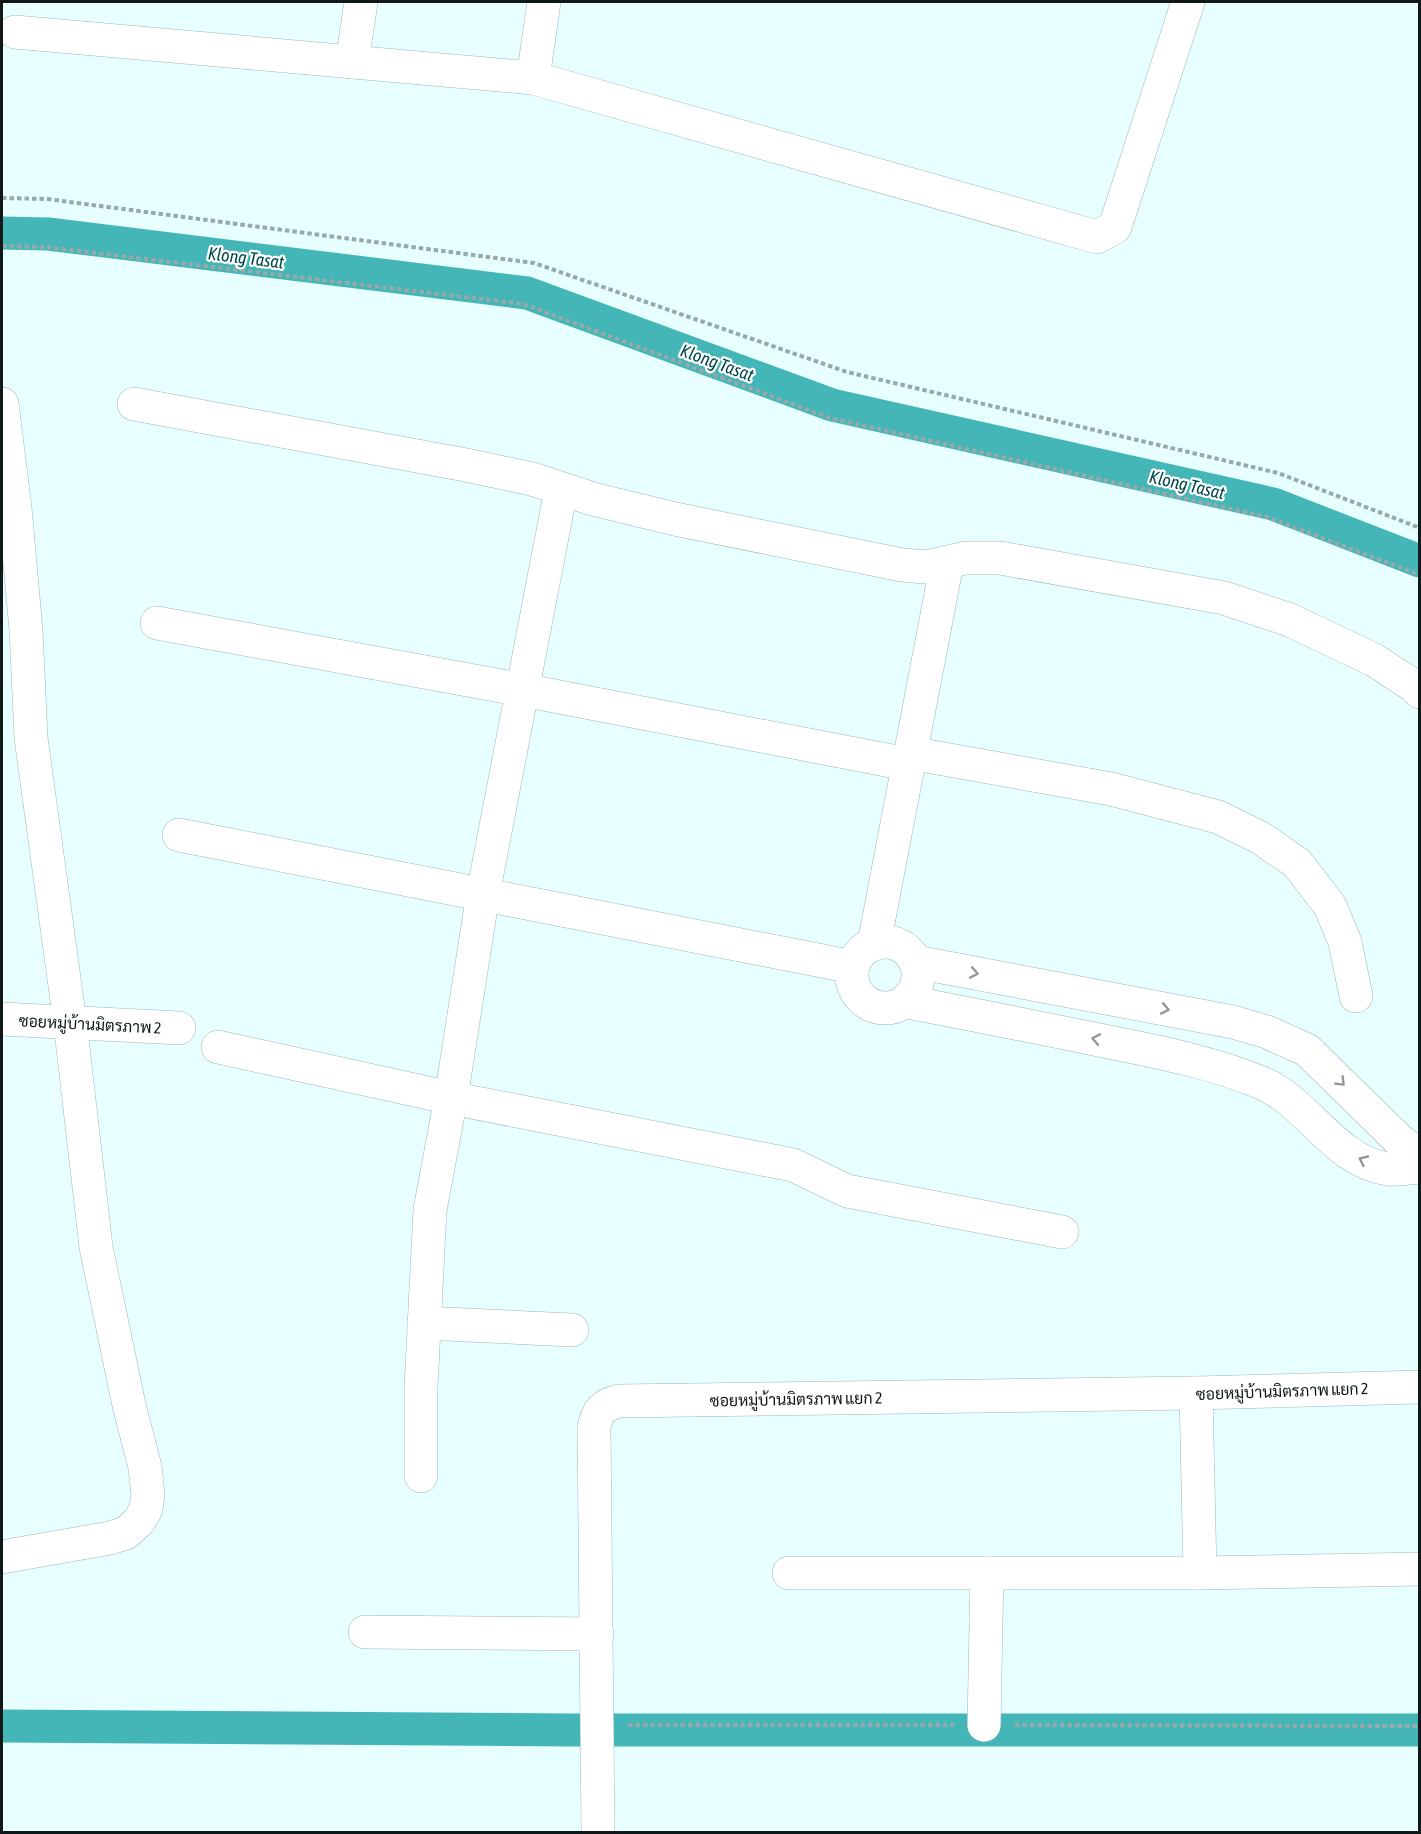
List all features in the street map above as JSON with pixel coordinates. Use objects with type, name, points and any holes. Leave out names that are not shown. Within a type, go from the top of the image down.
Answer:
[{"type":"street","points":[[352,62],[361,2]]},
{"type":"street","points":[[533,78],[544,2]]},
{"type":"street","points":[[15,32],[533,78],[1097,237],[1115,227],[1188,2]]},
{"type":"street","points":[[2,404],[15,508],[26,630],[32,738],[70,1022],[96,1247],[129,1404],[145,1467],[148,1495],[146,1509],[139,1521],[126,1533],[110,1538],[2,1557]]},
{"type":"street","points":[[134,404],[466,465],[532,479],[561,490],[675,519],[902,565],[926,567],[965,558],[1000,558],[1224,598],[1290,620],[1374,660],[1414,686],[1419,692]]},
{"type":"street","points":[[421,1476],[421,1387],[430,1210],[451,1098],[483,894],[561,490]]},
{"type":"street","points":[[179,835],[483,894],[863,956],[886,942],[898,945],[909,952],[916,962],[919,976],[916,990],[907,1002],[894,1008],[880,1009],[867,1004],[857,994],[852,981],[863,956],[909,758],[947,563]]},
{"type":"street","points":[[157,623],[909,758],[1111,789],[1218,817],[1259,837],[1297,863],[1330,906],[1345,942],[1356,996]]},
{"type":"street","points":[[916,962],[1233,1022],[1267,1032],[1307,1050],[1399,1140],[1419,1156]]},
{"type":"street","points":[[907,1002],[1183,1057],[1236,1072],[1269,1086],[1292,1102],[1341,1147],[1364,1162],[1389,1169],[1419,1167]]},
{"type":"street","name":"ซอยหมู่บ้านมิตรภาพ 2","points":[[2,1020],[179,1029]]},
{"type":"street","points":[[218,1047],[451,1098],[793,1165],[847,1191],[1062,1232]]},
{"type":"street","points":[[424,1323],[572,1330]]},
{"type":"street","name":"ซอยหมู่บ้านมิตรภาพ แยก 2","points":[[598,1833],[594,1427],[598,1411],[606,1404],[620,1401],[1196,1393],[1419,1387]]},
{"type":"street","points":[[1196,1393],[1200,1573]]},
{"type":"street","points":[[789,1573],[1200,1573],[1419,1569]]},
{"type":"street","points":[[984,1725],[987,1573]]},
{"type":"street","points":[[365,1632],[597,1634]]},
{"type":"path","points":[[2,198],[47,199],[534,263],[847,372],[1278,473],[1419,528]]},
{"type":"path","points":[[2,246],[45,247],[523,304],[830,418],[1267,517],[1419,575]]},
{"type":"waterway","name":"Klong Tasat","points":[[2,233],[48,234],[527,293],[832,405],[1273,504],[1420,561]]},
{"type":"waterway","points":[[2,1726],[570,1730],[1420,1730]]}]
